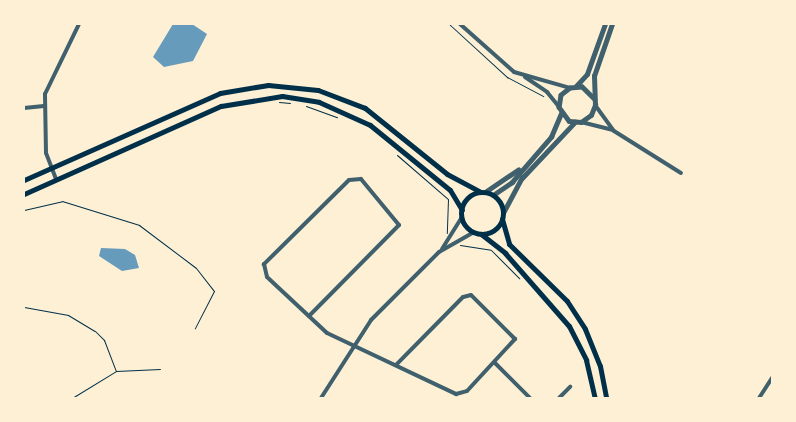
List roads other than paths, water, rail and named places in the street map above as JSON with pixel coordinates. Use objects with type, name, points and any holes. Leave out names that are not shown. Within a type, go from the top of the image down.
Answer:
[{"type":"main road","points":[[24,180],[220,93],[295,86],[341,96],[365,108],[447,174],[493,195],[503,213],[502,220],[509,244],[566,301],[585,329],[600,366],[606,398]]},
{"type":"main road","points":[[24,194],[221,106],[282,96],[319,102],[370,125],[450,190],[462,210]]},
{"type":"main road","points":[[483,192],[468,198],[462,210],[462,217],[474,232],[481,234],[505,253],[569,326],[586,360],[595,398]]},
{"type":"main road","points":[[481,234],[494,230],[502,220]]},
{"type":"street","points":[[56,179],[51,168],[44,106],[51,75],[78,25],[72,24]]},
{"type":"street","points":[[460,24],[504,65],[525,77],[559,107]]},
{"type":"street","points":[[605,24],[587,74],[576,86],[561,95],[559,107],[561,113],[575,122],[614,131],[680,173]]},
{"type":"street","points":[[581,122],[590,115],[594,102],[594,76],[612,24]]},
{"type":"street","points":[[525,77],[570,88]]},
{"type":"street","points":[[576,86],[587,90],[614,131]]},
{"type":"street","points":[[24,108],[44,106]]},
{"type":"street","points":[[493,195],[506,188],[551,137],[561,113]]},
{"type":"street","points":[[503,213],[522,178],[575,122]]},
{"type":"street","points":[[483,192],[522,168]]},
{"type":"street","points":[[309,316],[399,225],[361,179],[349,180],[264,264],[267,277],[309,316],[353,348],[396,365],[456,394],[467,391],[495,364],[515,338],[471,295],[464,296],[396,365]]},
{"type":"street","points":[[321,398],[371,320],[439,252],[462,217]]},
{"type":"street","points":[[439,252],[474,232]]},
{"type":"street","points":[[495,364],[530,398]]},
{"type":"street","points":[[759,398],[772,378]]},
{"type":"street","points":[[559,398],[570,387]]},
{"type":"water","points":[[173,24],[192,24],[207,34],[193,61],[164,67],[153,57]]},
{"type":"water","points":[[101,248],[125,249],[135,255],[139,268],[122,271],[99,256]]}]
